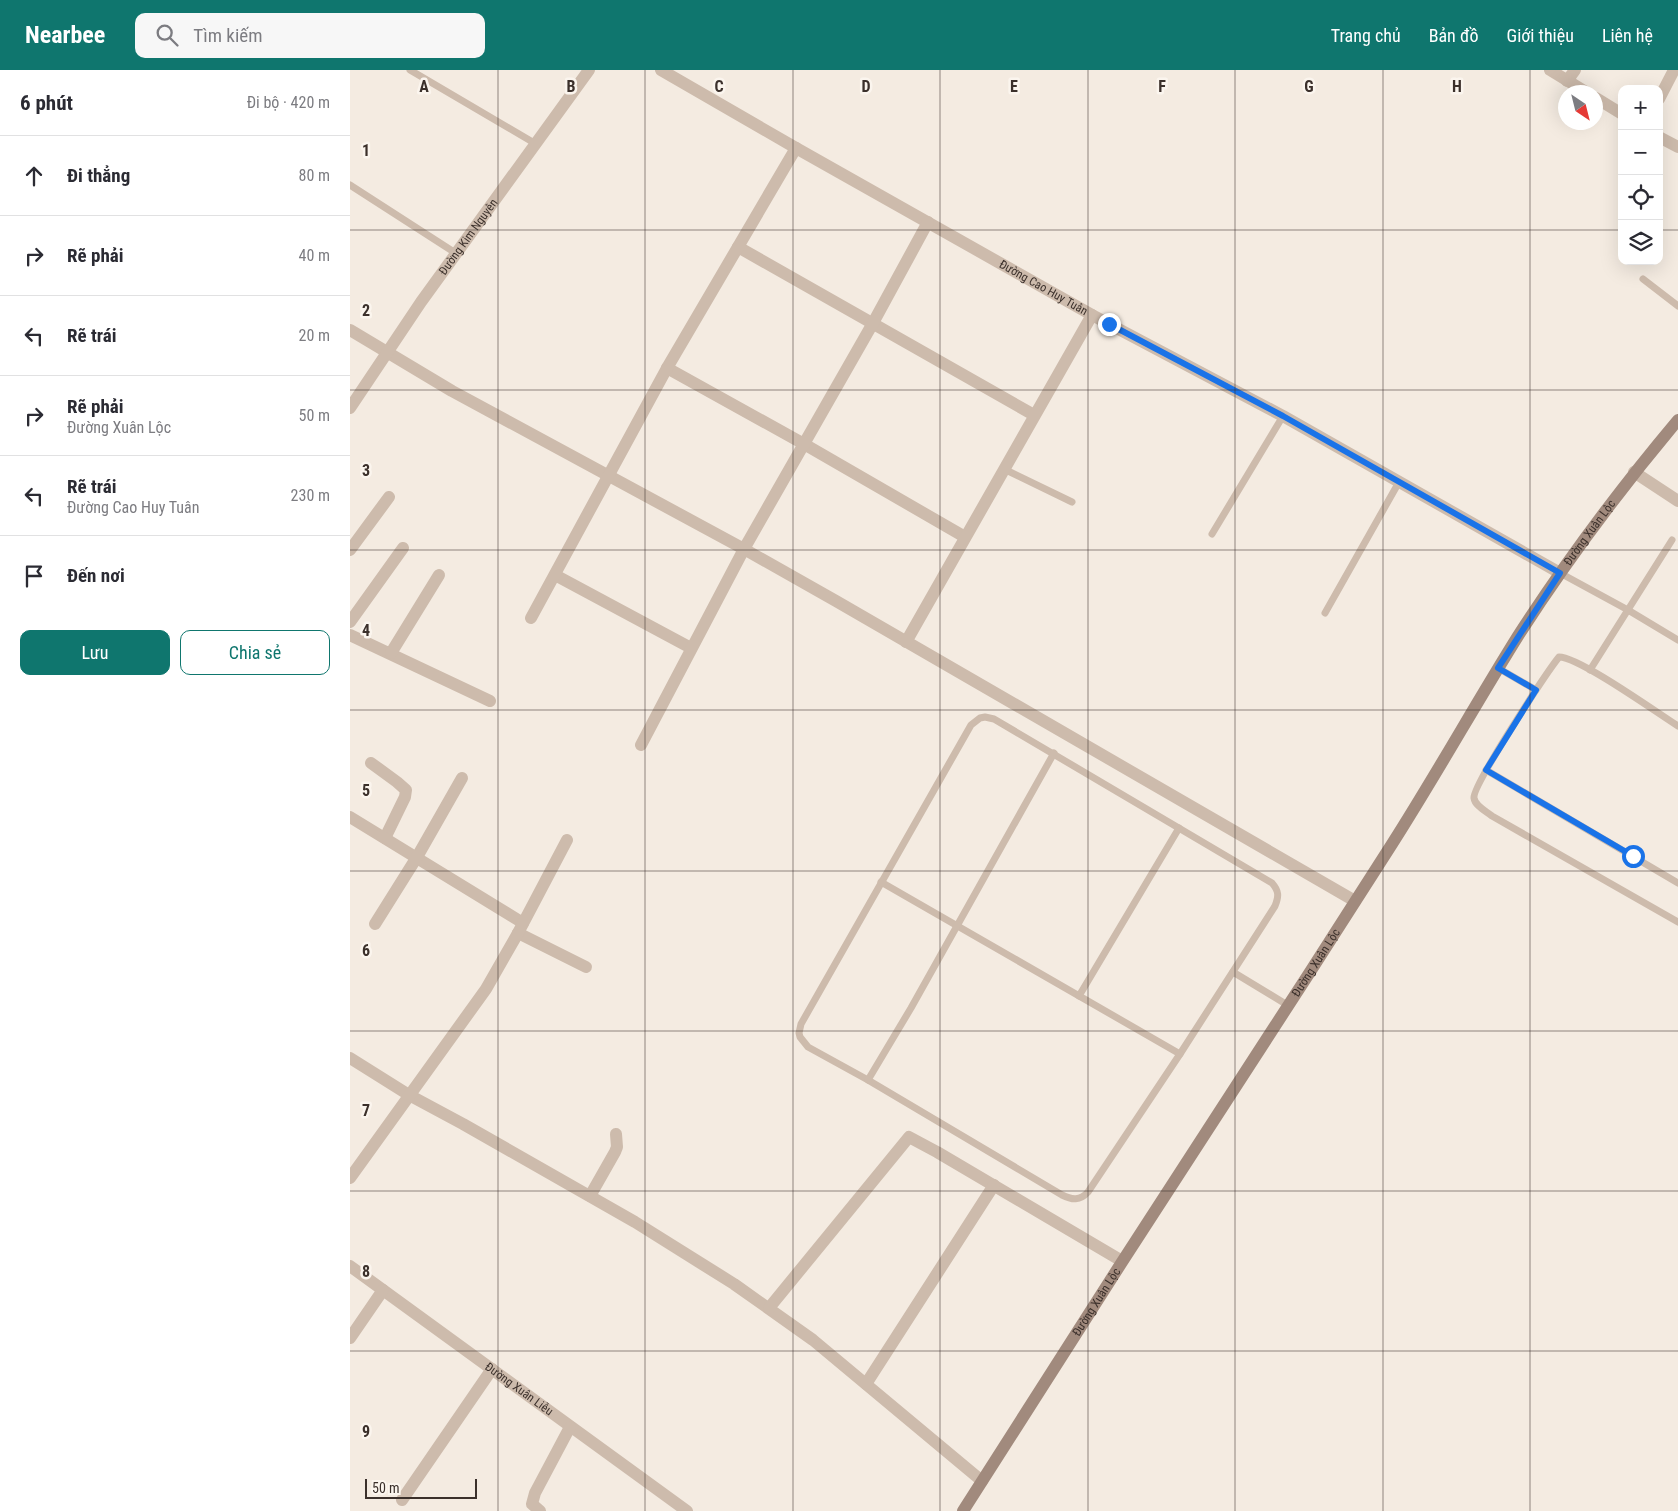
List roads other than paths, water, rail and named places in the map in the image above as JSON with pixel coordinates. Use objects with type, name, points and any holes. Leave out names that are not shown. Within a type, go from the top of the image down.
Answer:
[{"type":"street","name":"Đường Kim Nguyên","points":[[351,405],[421,302],[589,70]]},
{"type":"street","name":"Đường Cao Huy Tuân","points":[[661,70],[1092,315],[1283,416],[1560,573]]},
{"type":"street","points":[[1550,70],[1574,85]]},
{"type":"street","points":[[1567,81],[1575,70]]},
{"type":"street","points":[[1663,91],[1674,70]]},
{"type":"street","points":[[1603,102],[1618,112]]},
{"type":"street","points":[[1663,138],[1678,147]]},
{"type":"street","points":[[531,618],[667,368],[796,148]]},
{"type":"street","points":[[641,745],[744,549],[873,323],[928,222]]},
{"type":"street","points":[[738,247],[1034,415]]},
{"type":"street","points":[[906,642],[1092,315]]},
{"type":"street","points":[[350,330],[461,396],[744,549],[1355,901]]},
{"type":"street","points":[[667,368],[965,537]]},
{"type":"street","name":"Đường Xuân Lộc","points":[[963,1511],[1122,1261],[1289,1006],[1414,810],[1498,668],[1560,573],[1634,472],[1678,420]]},
{"type":"street","points":[[1634,472],[1678,502]]},
{"type":"street","points":[[350,550],[389,497]]},
{"type":"street","points":[[350,622],[403,548]]},
{"type":"street","points":[[391,653],[439,575]]},
{"type":"street","points":[[554,575],[692,648]]},
{"type":"street","points":[[350,635],[490,701]]},
{"type":"street","points":[[371,763],[406,790],[385,838]]},
{"type":"street","points":[[375,924],[417,857],[462,778]]},
{"type":"street","points":[[350,817],[417,857],[521,928],[586,967]]},
{"type":"street","points":[[350,1178],[486,989],[521,928],[567,840]]},
{"type":"street","points":[[350,1058],[409,1096],[463,1124],[678,1248],[769,1308],[813,1340],[982,1481]]},
{"type":"street","points":[[590,1196],[615,1152],[617,1147],[616,1134]]},
{"type":"street","points":[[769,1308],[909,1137],[1122,1261]]},
{"type":"street","points":[[866,1384],[994,1185]]},
{"type":"street","name":"Đường Xuân Liễu","points":[[350,1266],[687,1511]]},
{"type":"street","points":[[350,1338],[383,1290]]},
{"type":"street","points":[[402,1500],[492,1369]]},
{"type":"street","points":[[540,1511],[532,1504],[535,1493],[570,1427]]},
{"type":"lane","points":[[410,70],[536,144]]},
{"type":"lane","points":[[350,185],[457,254]]},
{"type":"lane","points":[[1643,279],[1678,306]]},
{"type":"lane","points":[[1212,534],[1283,416]]},
{"type":"lane","points":[[1004,469],[1072,502]]},
{"type":"lane","points":[[1325,613],[1398,482]]},
{"type":"lane","points":[[1590,670],[1672,540]]},
{"type":"lane","points":[[1560,573],[1678,640]]},
{"type":"lane","points":[[1678,726],[1590,670],[1567,659],[1559,658],[1536,690],[1486,770],[1474,794],[1474,800],[1478,806],[1492,816],[1678,922]]},
{"type":"lane","points":[[1498,668],[1536,690]]},
{"type":"lane","points":[[989,717],[1054,753],[1179,828],[1272,883],[1278,892],[1278,899],[1180,1054],[1088,1192],[1080,1198],[1074,1199],[1062,1195],[868,1080],[808,1047],[802,1041],[799,1033],[801,1024],[975,721],[980,718],[989,717]]},
{"type":"lane","points":[[868,1080],[1054,753]]},
{"type":"lane","points":[[1486,770],[1678,883]]},
{"type":"lane","points":[[1079,996],[1179,828]]},
{"type":"lane","points":[[881,882],[1180,1054]]},
{"type":"lane","points":[[1233,972],[1289,1006]]}]
